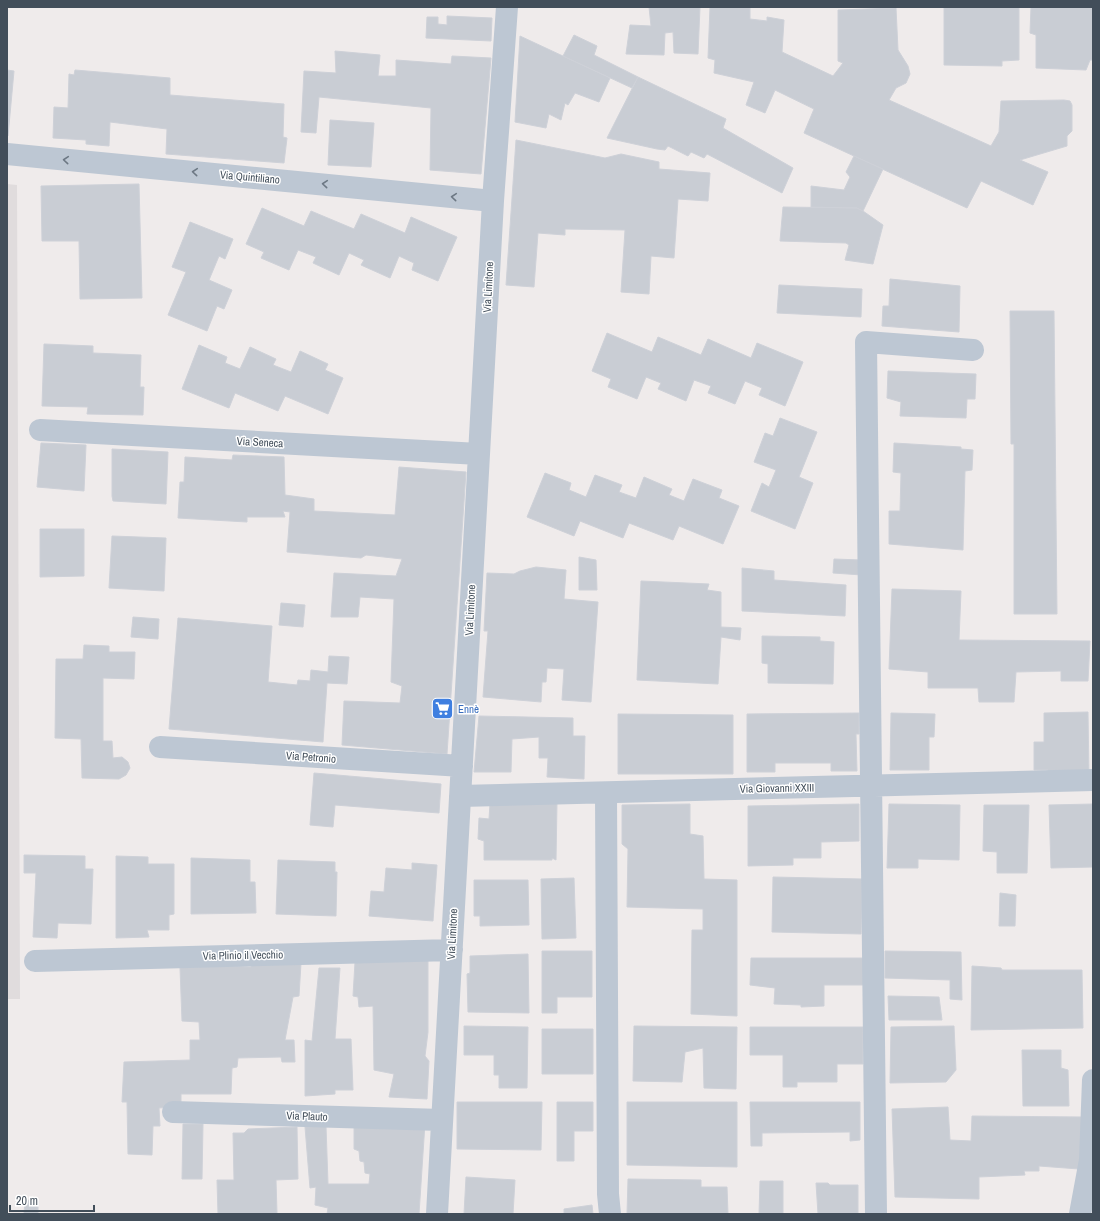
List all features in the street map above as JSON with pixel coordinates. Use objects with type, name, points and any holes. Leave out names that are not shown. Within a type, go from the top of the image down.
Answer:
[{"type":"street","name":"Via Limitone","points":[[437,1214],[493,201],[507,7]]},
{"type":"street","name":"Via Quintiliano","points":[[7,154],[493,201]]},
{"type":"street","points":[[876,1214],[866,342],[973,350]]},
{"type":"street","name":"Via Seneca","points":[[40,430],[479,454]]},
{"type":"street","name":"Via Petronio","points":[[160,747],[462,766]]},
{"type":"street","name":"Via Giovanni XXIII","points":[[460,796],[1093,780]]},
{"type":"street","points":[[606,792],[608,1194],[610,1214]]},
{"type":"street","name":"Via Plinio il Vecchio","points":[[35,961],[452,950]]},
{"type":"street","points":[[1080,1214],[1090,1160],[1093,1080]]},
{"type":"street","name":"Via Plauto","points":[[173,1112],[442,1120]]},
{"type":"shaded area","points":[[7,184],[17,185],[20,999],[7,999]]},
{"type":"building","points":[[649,7],[700,7],[698,54],[674,53],[673,32],[665,33],[664,55],[626,54],[630,25],[651,26]]},
{"type":"building","points":[[710,7],[750,8],[750,19],[767,21],[767,17],[784,20],[782,52],[833,76],[843,63],[838,61],[838,10],[896,8],[898,50],[908,66],[910,74],[906,83],[896,88],[889,100],[991,146],[999,132],[1001,101],[1070,101],[1072,105],[1072,131],[1067,136],[1067,146],[1020,160],[1048,172],[1033,205],[981,181],[967,208],[804,133],[814,109],[775,90],[765,113],[746,105],[754,82],[714,73],[715,60],[708,58]]},
{"type":"building","points":[[944,7],[1019,7],[1019,60],[1002,61],[1002,66],[944,65]]},
{"type":"building","points":[[1031,7],[1093,7],[1093,60],[1090,60],[1086,70],[1036,68],[1036,35],[1030,33]]},
{"type":"building","points":[[447,16],[492,18],[491,41],[426,38],[427,17],[438,17],[438,24],[447,25]]},
{"type":"building","points":[[574,35],[597,46],[594,55],[638,77],[632,88],[563,56]]},
{"type":"building","points":[[520,36],[610,78],[599,102],[575,93],[568,105],[565,103],[561,120],[549,114],[546,128],[515,122]]},
{"type":"building","points":[[335,51],[380,55],[378,76],[396,76],[396,60],[451,64],[452,56],[491,58],[481,174],[430,170],[431,108],[319,97],[316,133],[301,132],[304,71],[336,73]]},
{"type":"building","points":[[7,70],[14,71],[8,136],[7,136]]},
{"type":"building","points":[[75,70],[170,78],[170,95],[284,104],[283,137],[287,138],[284,163],[166,154],[167,129],[110,122],[109,146],[86,144],[86,140],[53,138],[54,107],[68,108],[69,74],[74,75]]},
{"type":"building","points":[[638,77],[726,119],[723,128],[793,168],[782,193],[707,154],[704,158],[691,152],[688,156],[668,146],[665,150],[657,149],[607,138]]},
{"type":"building","points":[[330,120],[374,123],[371,167],[328,165]]},
{"type":"building","points":[[516,140],[605,158],[621,154],[659,162],[659,169],[710,173],[708,201],[678,199],[674,258],[651,256],[649,294],[621,292],[625,230],[565,229],[565,235],[538,233],[534,287],[506,285]]},
{"type":"building","points":[[854,156],[883,169],[863,211],[857,208],[811,207],[811,186],[844,190],[850,177],[846,172]]},
{"type":"building","points":[[139,184],[142,298],[80,299],[79,241],[42,241],[41,186]]},
{"type":"building","points":[[783,207],[857,208],[863,211],[883,225],[873,264],[845,260],[849,245],[846,243],[780,241]]},
{"type":"building","points":[[262,208],[304,226],[311,211],[354,229],[361,214],[405,233],[411,217],[457,237],[438,281],[412,270],[414,263],[399,256],[390,278],[361,265],[364,260],[349,253],[339,275],[313,263],[316,257],[298,250],[289,270],[261,258],[264,252],[246,244]]},
{"type":"building","points":[[190,222],[233,239],[225,259],[219,256],[209,280],[232,290],[224,309],[217,306],[207,331],[168,315],[186,272],[172,267]]},
{"type":"building","points":[[890,279],[960,286],[959,332],[882,326],[883,306],[889,306]]},
{"type":"building","points":[[779,285],[862,289],[861,317],[777,313]]},
{"type":"building","points":[[1010,311],[1054,311],[1057,614],[1014,614],[1014,444],[1011,444]]},
{"type":"building","points":[[607,333],[652,352],[658,337],[701,355],[708,339],[751,358],[757,343],[803,362],[785,406],[759,395],[762,388],[745,381],[735,404],[708,393],[711,386],[694,380],[686,401],[658,389],[661,383],[646,377],[637,399],[608,387],[611,379],[592,371]]},
{"type":"building","points":[[44,344],[93,346],[93,353],[141,355],[140,387],[144,387],[143,415],[87,414],[88,407],[42,406]]},
{"type":"building","points":[[199,345],[227,357],[225,363],[240,369],[250,347],[276,359],[273,365],[291,372],[300,351],[328,364],[325,370],[343,378],[328,414],[285,396],[278,411],[235,393],[229,408],[182,389]]},
{"type":"building","points":[[888,371],[976,374],[975,399],[967,399],[966,418],[900,416],[901,402],[887,398]]},
{"type":"building","points":[[780,418],[817,432],[799,477],[813,483],[795,529],[751,511],[762,483],[769,487],[776,470],[754,462],[765,433],[773,436]]},
{"type":"building","points":[[41,443],[86,445],[84,491],[37,487]]},
{"type":"building","points":[[894,443],[961,447],[961,449],[973,450],[972,470],[965,471],[963,550],[889,544],[889,511],[900,511],[901,473],[893,472]]},
{"type":"building","points":[[112,449],[168,452],[166,504],[113,501]]},
{"type":"building","points":[[233,455],[284,457],[285,495],[314,499],[314,511],[395,515],[399,467],[466,472],[447,754],[342,745],[344,701],[400,703],[402,686],[391,682],[394,599],[360,597],[358,617],[331,617],[334,573],[396,576],[402,559],[366,555],[361,558],[287,552],[290,512],[283,511],[285,517],[247,517],[247,522],[178,518],[180,482],[184,482],[185,457],[232,460]]},
{"type":"building","points":[[545,473],[571,483],[569,490],[586,497],[595,475],[622,485],[619,492],[636,498],[644,477],[672,489],[669,495],[684,501],[693,479],[722,490],[719,498],[739,506],[723,544],[679,526],[673,540],[629,523],[623,538],[580,521],[574,536],[527,517]]},
{"type":"building","points":[[40,529],[84,529],[84,576],[40,577]]},
{"type":"building","points":[[112,536],[166,538],[164,591],[109,588]]},
{"type":"building","points":[[579,557],[596,560],[597,590],[579,590]]},
{"type":"building","points":[[834,559],[861,560],[862,575],[833,573]]},
{"type":"building","points":[[536,567],[566,570],[564,599],[598,602],[591,702],[562,700],[564,669],[547,668],[546,682],[542,682],[541,702],[483,697],[488,631],[484,631],[487,573],[514,574]]},
{"type":"building","points":[[742,568],[774,571],[774,580],[846,585],[845,616],[742,611]]},
{"type":"building","points":[[641,581],[709,584],[707,590],[721,592],[721,627],[741,628],[740,640],[721,637],[718,684],[637,680]]},
{"type":"building","points":[[892,589],[961,591],[959,640],[1090,641],[1088,681],[1061,681],[1061,671],[1016,672],[1014,702],[979,702],[978,688],[928,688],[928,672],[889,669]]},
{"type":"building","points":[[281,603],[305,605],[303,627],[279,625]]},
{"type":"building","points":[[133,617],[159,619],[158,639],[131,637]]},
{"type":"building","points":[[178,618],[272,626],[268,682],[297,685],[298,680],[310,681],[311,670],[328,672],[329,656],[349,657],[347,684],[327,683],[323,742],[169,729]]},
{"type":"building","points":[[762,636],[820,637],[820,641],[834,642],[833,684],[768,683],[768,664],[762,663]]},
{"type":"building","points":[[84,645],[109,646],[109,652],[135,652],[134,679],[103,678],[103,741],[112,741],[113,758],[122,757],[128,762],[130,768],[126,775],[119,779],[82,778],[81,739],[55,738],[56,659],[83,659]]},
{"type":"building","points":[[1088,712],[1089,775],[1047,776],[1048,770],[1034,770],[1034,742],[1044,742],[1044,713]]},
{"type":"building","points":[[859,713],[859,734],[856,734],[857,771],[831,771],[831,763],[775,763],[775,772],[747,772],[747,714]]},
{"type":"building","points":[[891,713],[935,714],[934,737],[929,737],[929,770],[890,770]]},
{"type":"building","points":[[618,714],[733,715],[733,774],[618,774]]},
{"type":"building","points":[[479,716],[573,718],[573,736],[585,736],[584,779],[547,777],[548,758],[539,758],[539,737],[512,739],[511,772],[474,772]]},
{"type":"building","points":[[314,773],[441,784],[439,813],[335,805],[333,827],[310,825]]},
{"type":"building","points":[[557,802],[556,860],[552,858],[552,860],[484,860],[484,841],[478,839],[479,818],[489,819],[490,804]]},
{"type":"building","points":[[690,804],[690,834],[703,836],[704,879],[737,880],[737,1016],[691,1014],[692,930],[703,930],[703,909],[627,907],[628,849],[622,844],[622,805]]},
{"type":"building","points":[[859,804],[859,841],[821,842],[821,858],[793,858],[793,865],[748,866],[748,806]]},
{"type":"building","points":[[889,804],[960,805],[959,860],[918,859],[918,868],[887,868]]},
{"type":"building","points":[[1093,804],[1093,867],[1051,868],[1049,805]]},
{"type":"building","points":[[984,805],[1029,805],[1027,873],[997,873],[997,852],[983,851]]},
{"type":"building","points":[[24,855],[85,856],[85,869],[93,869],[91,924],[58,923],[57,938],[33,937],[36,873],[24,873]]},
{"type":"building","points":[[116,856],[148,857],[148,864],[174,864],[174,914],[169,915],[169,930],[147,930],[149,937],[116,938]]},
{"type":"building","points":[[191,858],[250,860],[250,882],[255,882],[256,913],[191,914]]},
{"type":"building","points":[[278,860],[335,862],[335,872],[337,872],[336,916],[276,914]]},
{"type":"building","points":[[412,863],[437,865],[433,921],[369,916],[371,891],[384,892],[386,868],[412,870]]},
{"type":"building","points":[[773,877],[862,879],[861,934],[772,932]]},
{"type":"building","points":[[574,878],[576,938],[542,939],[541,879]]},
{"type":"building","points":[[474,880],[528,880],[529,925],[480,926],[480,916],[474,916]]},
{"type":"building","points":[[1000,893],[1016,895],[1015,926],[999,926]]},
{"type":"building","points":[[542,951],[592,951],[592,997],[557,997],[557,1013],[542,1013]]},
{"type":"building","points":[[885,951],[961,952],[962,1000],[950,999],[950,980],[885,978]]},
{"type":"building","points":[[528,954],[529,1013],[468,1012],[467,974],[470,973],[470,956]]},
{"type":"building","points":[[751,958],[863,958],[865,985],[824,985],[824,1006],[801,1007],[801,1005],[774,1004],[775,988],[750,985]]},
{"type":"building","points":[[428,960],[428,1032],[425,1056],[429,1061],[427,1099],[389,1097],[394,1074],[374,1070],[373,1006],[359,1007],[358,997],[353,996],[355,962]]},
{"type":"building","points":[[252,962],[301,963],[299,996],[293,997],[285,1040],[294,1040],[295,1062],[282,1062],[281,1057],[238,1058],[237,1067],[232,1068],[231,1094],[181,1094],[181,1106],[159,1108],[160,1126],[153,1126],[152,1155],[128,1154],[127,1102],[122,1102],[124,1062],[190,1060],[190,1040],[200,1040],[199,1022],[182,1021],[180,968],[195,965],[251,967]]},
{"type":"building","points":[[972,966],[1001,968],[1002,970],[1082,970],[1083,1028],[971,1030]]},
{"type":"building","points":[[319,968],[340,968],[335,1039],[351,1039],[353,1090],[335,1090],[335,1094],[305,1096],[305,1040],[312,1041]]},
{"type":"building","points":[[888,996],[939,997],[942,1020],[889,1020]]},
{"type":"building","points":[[464,1026],[528,1027],[527,1088],[499,1088],[499,1075],[494,1075],[494,1055],[464,1055]]},
{"type":"building","points":[[634,1026],[737,1027],[736,1089],[704,1088],[703,1048],[685,1052],[682,1082],[633,1081]]},
{"type":"building","points":[[954,1026],[956,1070],[946,1082],[890,1083],[891,1027]]},
{"type":"building","points":[[750,1027],[863,1027],[863,1064],[837,1064],[837,1082],[797,1082],[797,1087],[783,1087],[783,1055],[750,1055]]},
{"type":"building","points":[[542,1029],[593,1029],[593,1074],[542,1074]]},
{"type":"building","points":[[1022,1050],[1061,1050],[1061,1068],[1068,1070],[1069,1106],[1023,1106]]},
{"type":"building","points":[[457,1102],[542,1102],[541,1150],[457,1149]]},
{"type":"building","points":[[557,1102],[593,1102],[593,1131],[574,1131],[574,1161],[557,1161]]},
{"type":"building","points":[[627,1102],[737,1102],[737,1167],[627,1165]]},
{"type":"building","points":[[750,1102],[860,1102],[860,1140],[850,1141],[850,1132],[762,1133],[762,1146],[751,1146]]},
{"type":"building","points":[[948,1107],[950,1140],[971,1141],[972,1116],[1084,1117],[1079,1169],[1039,1166],[1039,1171],[1024,1171],[1025,1175],[979,1177],[979,1199],[895,1197],[892,1109]]},
{"type":"building","points":[[425,1123],[419,1214],[327,1214],[328,1208],[315,1205],[316,1187],[310,1188],[305,1127],[326,1126],[328,1184],[369,1184],[370,1174],[365,1173],[364,1162],[360,1161],[359,1151],[354,1149],[354,1124]]},
{"type":"building","points":[[183,1124],[203,1124],[202,1179],[182,1179]]},
{"type":"building","points":[[297,1127],[298,1179],[276,1180],[277,1214],[218,1214],[217,1180],[234,1180],[233,1133],[244,1133],[248,1129]]},
{"type":"building","points":[[466,1177],[515,1180],[513,1214],[464,1214]]},
{"type":"building","points":[[628,1179],[701,1180],[701,1187],[727,1187],[728,1214],[627,1214]]},
{"type":"building","points":[[760,1181],[783,1181],[783,1214],[759,1214]]},
{"type":"building","points":[[816,1183],[828,1183],[830,1185],[858,1185],[858,1214],[818,1214]]},
{"type":"building","points":[[25,1200],[38,1201],[38,1214],[24,1214]]},
{"type":"building","points":[[592,1205],[593,1214],[564,1214],[564,1209]]},
{"type":"place","name":"Ennè","points":[[443,709]]}]
